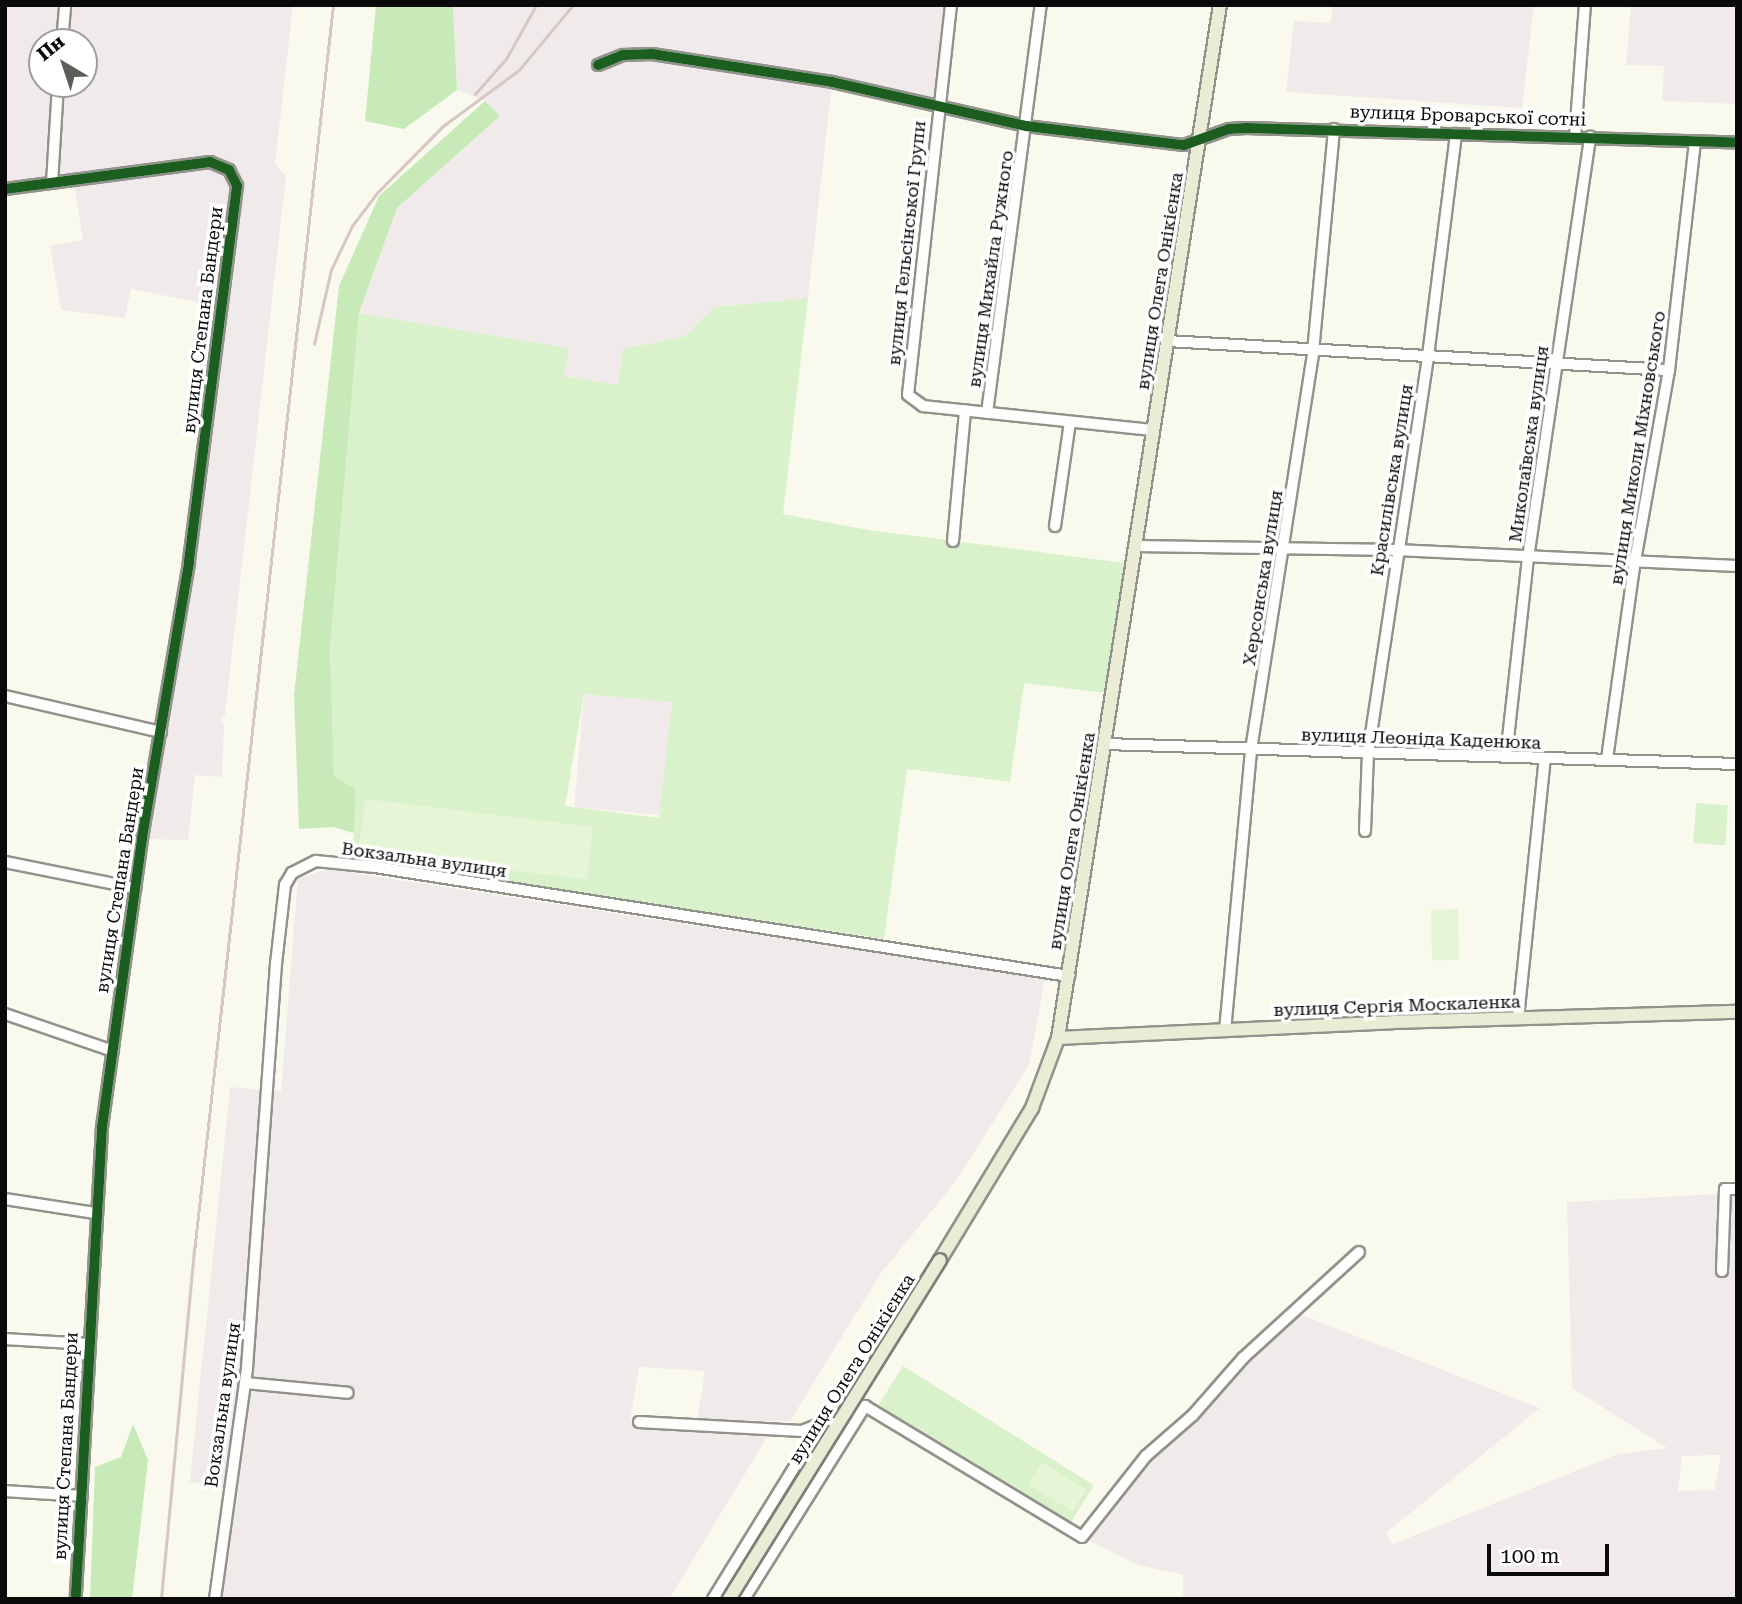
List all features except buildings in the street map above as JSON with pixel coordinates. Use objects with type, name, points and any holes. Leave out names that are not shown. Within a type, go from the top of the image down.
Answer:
[{"type":"main road","name":"вулиця Олега Онікієнка","points":[[729,1599],[1032,1108],[1058,1038],[1220,5]]},
{"type":"main road","name":"вулиця Сергія Москаленка","points":[[1058,1038],[1518,1018],[1737,1013]]},
{"type":"street","points":[[63,28],[65,5]]},
{"type":"street","name":"вулиця Гельсінської Групи","points":[[951,5],[907,388],[911,400],[965,411]]},
{"type":"street","name":"вулиця Михайла Ружного","points":[[987,413],[1041,5]]},
{"type":"street","points":[[1575,137],[1585,5]]},
{"type":"street","name":"вулиця Броварської сотні","points":[[598,65],[623,55],[652,54],[832,82],[1026,126],[1184,145],[1238,128],[1737,143]]},
{"type":"street","points":[[5,189],[52,183],[57,98]]},
{"type":"street","name":"Херсонська вулиця","points":[[1226,1031],[1251,750],[1285,547],[1313,352],[1334,129]]},
{"type":"street","name":"Красилівська вулиця","points":[[1365,831],[1368,754],[1396,550],[1428,356],[1456,134]]},
{"type":"street","name":"Миколаївська вулиця","points":[[1506,757],[1528,558],[1590,137]]},
{"type":"street","name":"вулиця Миколи Міхновського","points":[[1607,759],[1635,561],[1669,370],[1695,141]]},
{"type":"street","name":"вулиця Степана Бандери","points":[[52,183],[206,163],[232,172],[237,194],[195,515],[135,888],[94,1213],[76,1599]]},
{"type":"street","points":[[1167,341],[1313,352],[1669,370]]},
{"type":"street","points":[[953,541],[965,411],[1153,430]]},
{"type":"street","points":[[1055,526],[1070,422]]},
{"type":"street","points":[[1135,546],[1396,550],[1737,566]]},
{"type":"street","points":[[5,696],[161,732]]},
{"type":"street","name":"вулиця Леоніда Каденюка","points":[[1105,744],[1737,764]]},
{"type":"street","points":[[1518,1018],[1545,758]]},
{"type":"street","name":"Вокзальна вулиця","points":[[215,1599],[245,1382],[283,898],[288,879],[306,865],[316,861],[375,867],[1069,976]]},
{"type":"street","points":[[5,862],[135,888]]},
{"type":"street","points":[[5,1014],[113,1051]]},
{"type":"street","points":[[1722,1271],[1725,1189],[1737,1189]]},
{"type":"street","points":[[5,1199],[94,1213]]},
{"type":"street","points":[[865,1406],[1082,1537],[1120,1487],[1242,1358],[1359,1252]]},
{"type":"street","points":[[5,1339],[88,1344]]},
{"type":"street","points":[[245,1382],[348,1393]]},
{"type":"street","points":[[639,1422],[802,1431],[865,1406]]},
{"type":"street","points":[[720,1587],[741,1599],[865,1406]]},
{"type":"street","points":[[713,1599],[821,1424]]},
{"type":"street","points":[[5,1491],[82,1496]]},
{"type":"shaded area","points":[[5,5],[293,5],[275,164],[286,176],[225,715],[220,719],[224,725],[222,777],[195,775],[188,840],[142,839],[165,712],[221,307],[131,289],[125,318],[61,310],[50,246],[83,240],[74,186],[5,195]]},
{"type":"shaded area","points":[[453,5],[951,5],[938,108],[832,83],[808,298],[714,307],[684,337],[623,349],[618,385],[564,376],[569,348],[359,313],[397,208],[499,117],[485,101],[457,90]]},
{"type":"shaded area","points":[[1332,5],[1534,5],[1522,108],[1286,92],[1294,21],[1331,23]]},
{"type":"shaded area","points":[[1631,5],[1737,5],[1737,104],[1662,101],[1664,66],[1626,65]]},
{"type":"shaded area","points":[[584,694],[672,702],[662,815],[574,808]]},
{"type":"shaded area","points":[[327,869],[1045,979],[1029,1065],[956,1181],[881,1273],[790,1421],[697,1420],[705,1371],[639,1367],[630,1421],[768,1436],[669,1599],[218,1599],[230,1488],[190,1482],[230,1087],[281,1091],[298,879]]},
{"type":"shaded area","points":[[1737,1193],[1737,1599],[1183,1599],[1183,1575],[1138,1565],[1082,1537],[1120,1487],[1243,1358],[1297,1313],[1540,1408],[1386,1533],[1393,1544],[1618,1454],[1667,1448],[1572,1388],[1567,1202]],"holes":[[[1721,1455],[1714,1490],[1678,1491],[1682,1456]]]},
{"type":"green space","points":[[376,5],[453,5],[457,90],[404,129],[365,121]]},
{"type":"green space","points":[[485,101],[500,116],[397,208],[359,313],[330,649],[334,776],[355,789],[354,833],[333,827],[299,829],[294,695],[339,286],[379,196]]},
{"type":"green space","points":[[808,298],[783,514],[869,530],[1133,564],[1113,694],[1024,683],[1010,782],[907,769],[884,939],[352,858],[354,833],[334,776],[330,649],[359,313],[569,348],[564,376],[618,385],[623,349],[684,337],[714,307]],"holes":[[[584,694],[672,702],[659,818],[565,806]]]},
{"type":"green space","points":[[365,799],[593,827],[587,880],[359,852]]},
{"type":"green space","points":[[1696,803],[1728,805],[1725,845],[1693,843]]},
{"type":"green space","points":[[1431,909],[1458,909],[1459,960],[1432,960]]},
{"type":"green space","points":[[903,1366],[1094,1485],[1069,1524],[879,1405]]},
{"type":"green space","points":[[133,1424],[148,1460],[132,1599],[90,1599],[95,1467],[121,1457]]},
{"type":"green space","points":[[1042,1462],[1086,1490],[1072,1512],[1028,1484]]},
{"type":"railway","points":[[161,1599],[194,1252],[333,5]]},
{"type":"railway","points":[[475,94],[506,59],[536,5]]},
{"type":"railway","points":[[314,344],[331,270],[352,226],[377,193],[443,126],[519,70],[573,5]]},
{"type":"cycle path","points":[[598,65],[623,55],[652,54],[832,82],[1026,126],[1184,145],[1229,129],[1246,128],[1737,143]]},
{"type":"cycle path","points":[[5,189],[210,162],[229,170],[237,186],[189,563],[142,839],[102,1128],[76,1599]]}]
